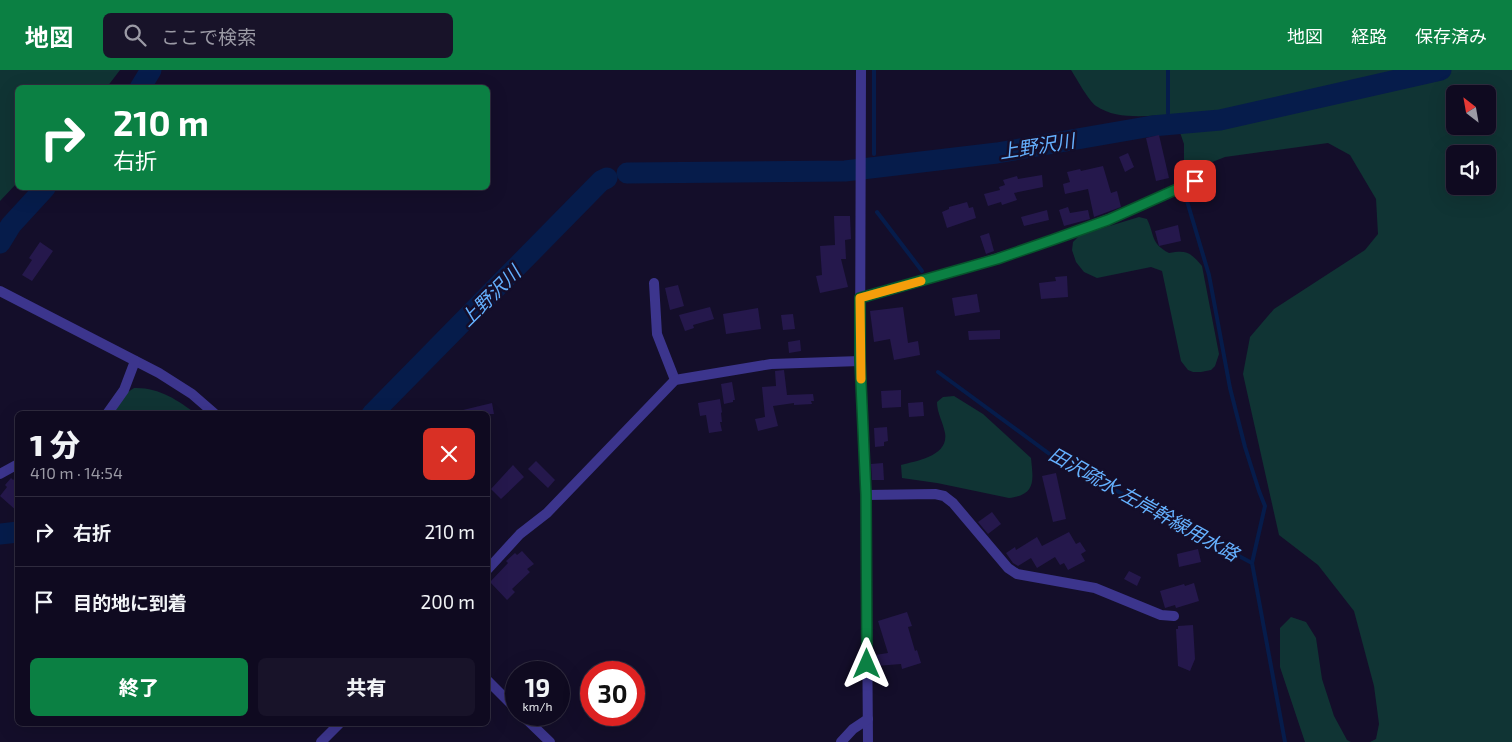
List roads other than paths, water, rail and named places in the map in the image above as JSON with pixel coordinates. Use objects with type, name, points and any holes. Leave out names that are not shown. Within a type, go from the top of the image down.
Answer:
[{"type":"street","points":[[861,70],[860,361],[866,495],[868,742]]},
{"type":"street","points":[[860,298],[997,259],[1052,240],[1108,220],[1207,177]]},
{"type":"street","points":[[654,283],[656,334],[675,380]]},
{"type":"street","points":[[0,291],[159,373],[192,394],[212,411]]},
{"type":"street","points":[[109,411],[124,390],[135,361]]},
{"type":"street","points":[[490,567],[520,534],[547,513],[675,380],[771,364],[860,361]]},
{"type":"street","points":[[0,474],[15,466]]},
{"type":"street","points":[[866,495],[935,494],[944,496],[953,503],[1008,568],[1017,574],[1095,588],[1161,615],[1174,616]]},
{"type":"street","points":[[490,683],[505,698]]},
{"type":"street","points":[[841,742],[853,730],[868,720]]},
{"type":"street","points":[[321,742],[337,726]]},
{"type":"street","points":[[533,726],[550,742]]},
{"type":"waterway","points":[[142,85],[151,70]]},
{"type":"waterway","name":"田沢疏水 左岸幹線用水路","points":[[874,70],[874,154]]},
{"type":"waterway","points":[[1168,70],[1168,113]]},
{"type":"waterway","name":"上野沢川","points":[[627,173],[845,171],[997,153],[1152,126],[1220,120],[1441,70]]},
{"type":"waterway","name":"上野沢川","points":[[375,411],[601,181],[607,178]]},
{"type":"waterway","points":[[0,243],[11,225],[43,190]]},
{"type":"waterway","points":[[1184,191],[1209,275],[1230,388],[1245,447],[1265,506],[1252,563],[1285,742]]},
{"type":"waterway","name":"田沢疏水 左岸幹線用水路","points":[[877,212],[922,271]]},
{"type":"waterway","name":"田沢疏水 左岸幹線用水路","points":[[938,372],[1055,458],[1252,563]]},
{"type":"waterway","name":"上野沢川","points":[[0,534],[15,532]]}]
